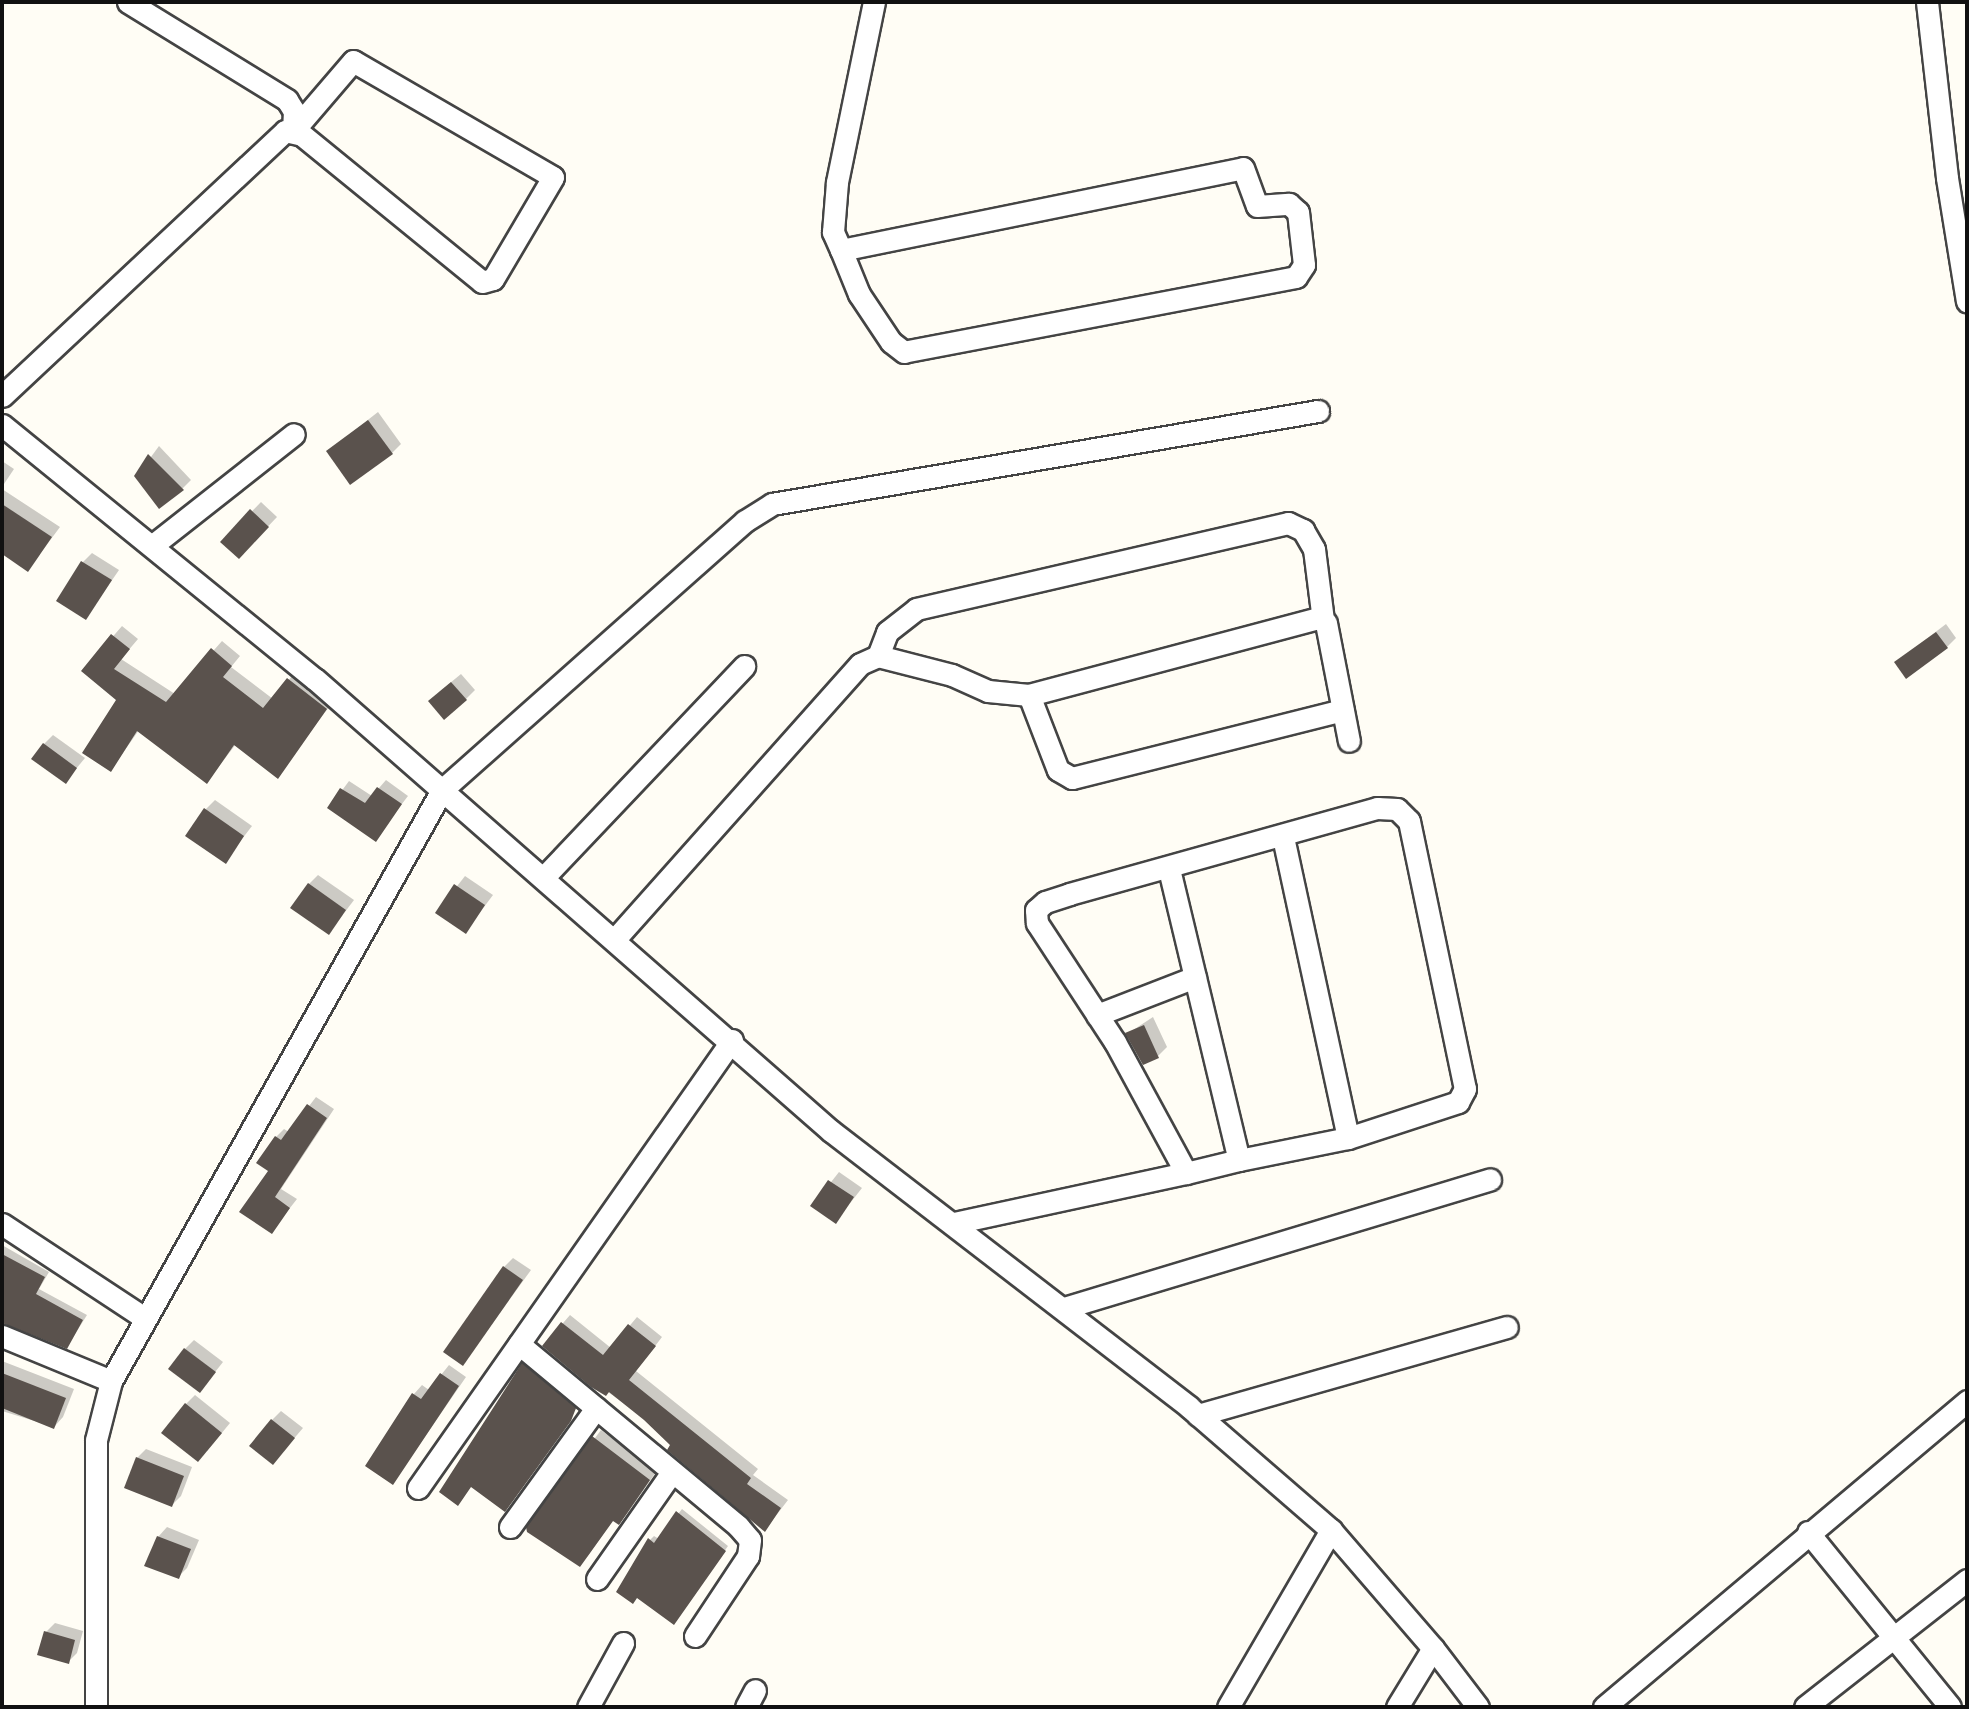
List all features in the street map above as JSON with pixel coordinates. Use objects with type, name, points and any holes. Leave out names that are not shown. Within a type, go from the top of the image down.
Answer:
[{"type":"street","points":[[128,2],[286,100],[294,111],[293,131]]},
{"type":"street","points":[[841,250],[1243,168],[1257,206],[1289,204],[1298,212],[1304,265],[1296,277],[904,352],[891,342],[859,294],[833,232],[837,182],[874,2]]},
{"type":"street","points":[[1927,2],[1947,178],[1967,301]]},
{"type":"street","points":[[2,396],[276,137],[293,131],[353,61],[553,177],[493,279],[482,282],[293,131]]},
{"type":"street","points":[[96,1707],[96,1440],[111,1381],[143,1317],[442,790],[745,520],[772,504],[1318,411]]},
{"type":"street","points":[[2,425],[153,545],[442,790],[732,1040],[831,1131],[954,1223],[1198,1415],[1331,1530],[1433,1648],[1478,1707]]},
{"type":"street","points":[[153,545],[294,434]]},
{"type":"street","points":[[877,656],[887,632],[916,609],[1288,523],[1303,530],[1314,549],[1323,620],[1349,741]]},
{"type":"street","points":[[615,939],[860,664],[877,656],[953,675],[997,694],[1029,695],[1310,618],[1323,620]]},
{"type":"street","points":[[544,877],[744,666]]},
{"type":"street","points":[[1029,695],[1058,770],[1072,778],[1343,710]]},
{"type":"street","points":[[954,1223],[1186,1173],[1239,1160],[1348,1138],[1449,1106],[1464,1093],[1409,821],[1398,809],[1385,807],[1045,902],[1034,913],[1097,1015],[1186,1173]]},
{"type":"street","points":[[1283,837],[1348,1138]]},
{"type":"street","points":[[1169,869],[1239,1160]]},
{"type":"street","points":[[1097,1015],[1195,978]]},
{"type":"street","points":[[418,1488],[732,1040]]},
{"type":"street","points":[[1063,1308],[1490,1180]]},
{"type":"street","points":[[2,1224],[143,1317]]},
{"type":"street","points":[[1198,1415],[1507,1327]]},
{"type":"street","points":[[2,1336],[111,1381]]},
{"type":"street","points":[[519,1344],[738,1526],[751,1545],[695,1636]]},
{"type":"street","points":[[1604,1707],[1808,1532],[1967,1401]]},
{"type":"street","points":[[510,1527],[596,1408]]},
{"type":"street","points":[[597,1579],[672,1472]]},
{"type":"street","points":[[1228,1707],[1331,1530]]},
{"type":"street","points":[[1808,1532],[1950,1707]]},
{"type":"street","points":[[1804,1707],[1967,1580]]},
{"type":"street","points":[[588,1707],[622,1643]]},
{"type":"street","points":[[1397,1707],[1433,1648]]},
{"type":"building","points":[[368,420],[393,454],[350,485],[326,451]]},
{"type":"building","points":[[148,454],[184,490],[159,509],[134,476]]},
{"type":"building","points":[[2,504],[52,537],[28,572],[2,554]]},
{"type":"building","points":[[250,509],[269,527],[239,559],[220,542]]},
{"type":"building","points":[[81,561],[112,580],[86,620],[56,601]]},
{"type":"building","points":[[1936,632],[1948,648],[1906,679],[1894,662]]},
{"type":"building","points":[[111,634],[130,649],[114,669],[166,702],[211,648],[232,666],[223,677],[263,708],[287,678],[327,709],[278,779],[234,745],[207,784],[137,731],[111,772],[82,753],[116,700],[81,671]]},
{"type":"building","points":[[451,682],[467,700],[444,720],[428,701]]},
{"type":"building","points":[[43,743],[77,768],[66,784],[31,759]]},
{"type":"building","points":[[377,787],[402,804],[376,842],[327,808],[340,788],[365,803]]},
{"type":"building","points":[[204,808],[244,836],[226,864],[185,836]]},
{"type":"building","points":[[308,883],[346,910],[329,935],[290,908]]},
{"type":"building","points":[[454,884],[485,905],[466,934],[435,913]]},
{"type":"building","points":[[1144,1025],[1159,1058],[1143,1065],[1125,1033]]},
{"type":"building","points":[[307,1104],[327,1118],[275,1197],[290,1208],[272,1234],[239,1212],[268,1171],[256,1163],[275,1136],[281,1140]]},
{"type":"building","points":[[828,1180],[854,1197],[836,1224],[810,1206]]},
{"type":"building","points":[[2,1254],[45,1277],[36,1294],[83,1320],[67,1349],[2,1323]]},
{"type":"building","points":[[503,1266],[523,1280],[463,1366],[443,1352]]},
{"type":"building","points":[[561,1322],[603,1355],[628,1324],[656,1346],[629,1380],[751,1478],[747,1484],[781,1508],[765,1532],[667,1450],[670,1445],[644,1420],[609,1392],[606,1396],[591,1387],[542,1346]]},
{"type":"building","points":[[184,1348],[216,1372],[200,1393],[168,1369]]},
{"type":"building","points":[[522,1363],[576,1408],[571,1421],[505,1512],[471,1487],[458,1506],[439,1492]]},
{"type":"building","points":[[2,1373],[66,1398],[54,1429],[2,1408]]},
{"type":"building","points":[[440,1373],[459,1386],[393,1485],[365,1466],[412,1393],[421,1399]]},
{"type":"building","points":[[185,1403],[222,1433],[198,1462],[161,1433]]},
{"type":"building","points":[[271,1419],[295,1438],[273,1465],[249,1446]]},
{"type":"building","points":[[592,1436],[650,1480],[619,1525],[613,1521],[580,1567],[527,1532],[526,1527]]},
{"type":"building","points":[[136,1457],[184,1476],[172,1507],[124,1488]]},
{"type":"building","points":[[676,1511],[726,1551],[674,1625],[637,1598],[633,1604],[616,1592],[648,1538],[654,1543]]},
{"type":"building","points":[[157,1536],[191,1549],[179,1579],[144,1566]]},
{"type":"building","points":[[44,1631],[75,1640],[69,1664],[37,1655]]}]
